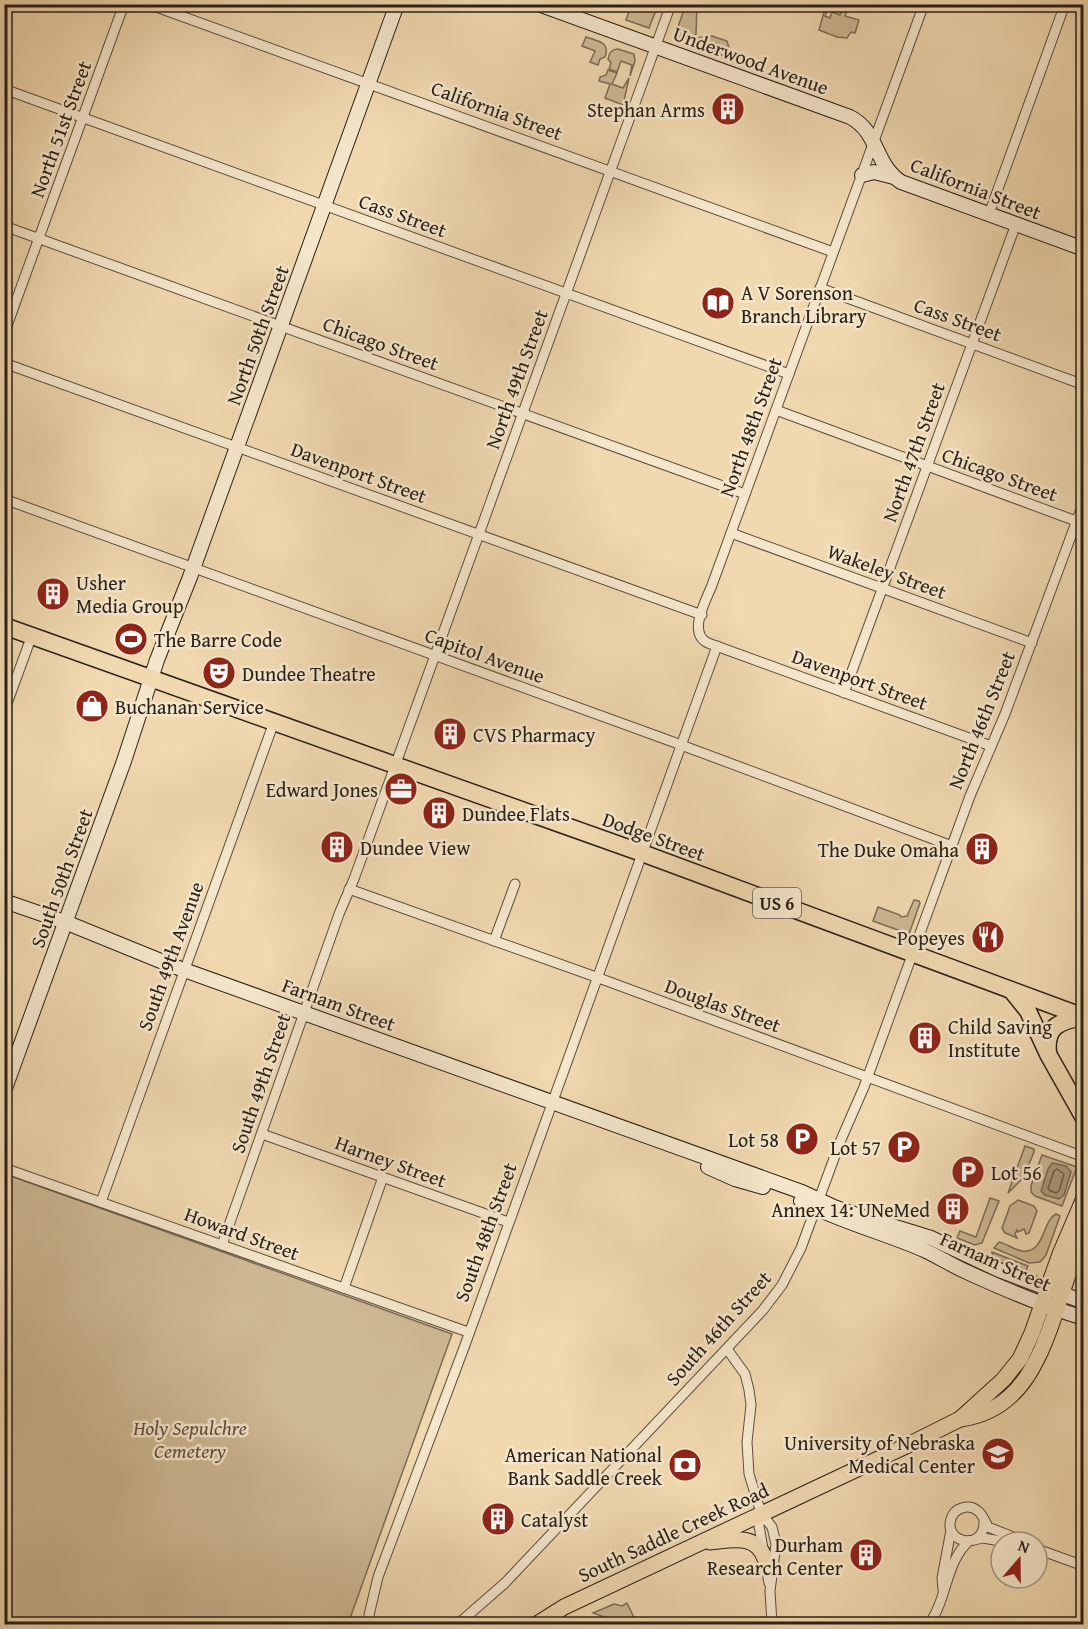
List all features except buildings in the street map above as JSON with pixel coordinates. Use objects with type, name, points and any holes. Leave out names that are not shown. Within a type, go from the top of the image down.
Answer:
[{"type":"highway","name":"Dodge Street","points":[[4,626],[642,854],[1083,1017]]},
{"type":"highway","points":[[1012,990],[1028,1011],[1048,1054],[1078,1105],[1083,1118]]},
{"type":"highway","points":[[1048,1054],[1047,1041],[1056,1026],[1064,1021],[1083,1017]]},
{"type":"main road","name":"North 50th Street","points":[[151,678],[398,4]]},
{"type":"main road","name":"Underwood Avenue","points":[[538,4],[846,115],[864,126],[874,141]]},
{"type":"main road","name":"California Street","points":[[874,141],[883,164],[894,177],[912,186],[1083,249]]},
{"type":"main road","points":[[862,175],[874,172],[894,177]]},
{"type":"main road","name":"South 50th Street","points":[[4,1091],[124,760],[151,678]]},
{"type":"main road","name":"Farnam Street","points":[[4,901],[65,922],[184,970],[802,1192],[830,1216],[927,1251],[968,1273],[1049,1307],[1083,1318]]},
{"type":"main road","name":"South Saddle Creek Road","points":[[537,1624],[564,1607],[960,1419],[976,1417],[996,1408],[1020,1386],[1038,1359],[1046,1341],[1049,1307],[1083,1198]]},
{"type":"main road","name":"Farnam Street","points":[[817,1204],[931,1238],[999,1270],[1083,1302]]},
{"type":"main road","name":"South Saddle Creek Road","points":[[1055,1291],[1083,1231]]},
{"type":"main road","points":[[698,1544],[734,1540],[749,1541],[761,1549],[765,1559]]},
{"type":"street","name":"North 51st Street","points":[[4,334],[124,4]]},
{"type":"street","name":"California Street","points":[[148,4],[833,252]]},
{"type":"street","name":"North 49th Street","points":[[395,765],[671,4]]},
{"type":"street","name":"North 48th Street","points":[[717,646],[703,641],[698,635],[702,615],[924,4]]},
{"type":"street","points":[[989,214],[1065,4]]},
{"type":"street","points":[[1079,4],[1083,6]]},
{"type":"street","name":"Cass Street","points":[[4,89],[789,374]]},
{"type":"street","name":"North 47th Street","points":[[844,693],[1016,224]]},
{"type":"street","name":"Chicago Street","points":[[4,226],[745,494]]},
{"type":"street","name":"Cass Street","points":[[820,288],[1083,385]]},
{"type":"street","name":"Davenport Street","points":[[4,363],[702,615]]},
{"type":"street","name":"Chicago Street","points":[[776,410],[1076,521]]},
{"type":"street","name":"Capitol Avenue","points":[[4,499],[952,846]]},
{"type":"street","name":"North 46th Street","points":[[913,953],[974,787],[1032,643],[1083,501]]},
{"type":"street","name":"Wakeley Street","points":[[731,534],[1032,643]]},
{"type":"street","points":[[4,712],[32,635]]},
{"type":"street","points":[[642,854],[717,646]]},
{"type":"street","name":"Davenport Street","points":[[717,646],[991,746]]},
{"type":"street","name":"South 49th Avenue","points":[[101,1202],[274,722]]},
{"type":"street","name":"South 49th Street","points":[[222,1245],[395,765]]},
{"type":"street","name":"South 48th Street","points":[[370,1624],[369,1615],[378,1577],[642,854]]},
{"type":"street","points":[[494,941],[515,884]]},
{"type":"street","name":"Douglas Street","points":[[349,889],[596,977],[1083,1157]]},
{"type":"street","name":"South 46th Street","points":[[458,1624],[505,1583],[727,1349],[763,1310],[782,1285],[793,1268],[840,1142],[868,1078],[913,953]]},
{"type":"street","name":"Harney Street","points":[[262,1134],[508,1222]]},
{"type":"street","name":"Howard Street","points":[[4,1168],[468,1332]]},
{"type":"street","points":[[344,1288],[383,1177]]},
{"type":"street","points":[[727,1349],[745,1374],[750,1390],[751,1405],[747,1442],[749,1474],[761,1513],[772,1527],[776,1544],[770,1591]]},
{"type":"street","points":[[943,1596],[942,1578],[951,1518],[954,1514],[963,1508],[974,1508],[979,1511],[988,1527],[994,1530]]},
{"type":"street","points":[[761,1513],[759,1526],[770,1591],[772,1624]]},
{"type":"street","points":[[931,1623],[943,1596],[954,1560],[963,1547],[983,1532],[984,1521]]},
{"type":"street","points":[[951,1530],[958,1539],[971,1541],[989,1539]]},
{"type":"street","points":[[1049,1553],[1083,1566]]},
{"type":"green space","points":[[686,4],[703,6],[697,6],[696,34],[685,42],[674,38]]},
{"type":"green space","points":[[631,5],[658,5],[649,28],[626,20]]},
{"type":"green space","points":[[826,5],[829,5],[825,16],[830,18],[832,12],[840,15],[843,5],[849,5],[845,16],[859,20],[855,33],[851,32],[847,38],[819,30]]},
{"type":"green space","points":[[712,36],[727,41],[732,59],[688,43],[701,37]]},
{"type":"green space","points":[[586,37],[605,45],[605,57],[600,59],[598,65],[590,62],[595,51],[582,46]]},
{"type":"green space","points":[[618,49],[634,54],[635,61],[630,76],[632,65],[621,61],[617,72],[609,69],[611,63],[608,59],[609,55]]},
{"type":"green space","points":[[608,70],[617,73],[612,84],[623,88],[629,78],[623,105],[605,98],[610,84],[599,81]]},
{"type":"green space","points":[[914,900],[920,903],[909,934],[873,921],[878,907],[901,917],[907,916]]},
{"type":"green space","points":[[1025,1146],[1034,1149],[1034,1152],[1023,1178],[1008,1193]]},
{"type":"green space","points":[[1042,1155],[1077,1167],[1062,1206],[1035,1196],[1031,1192]]},
{"type":"green space","name":"Holy Sepulchre Cemetery","points":[[5,1174],[452,1334],[348,1624],[5,1624]]},
{"type":"green space","points":[[990,1198],[999,1201],[982,1243],[975,1245],[957,1238],[960,1231],[976,1237]]},
{"type":"green space","points":[[1018,1200],[1034,1206],[1037,1211],[1029,1233],[1026,1234],[1024,1229],[1018,1232],[1017,1230],[1015,1234],[1017,1238],[1005,1233],[1002,1228],[1010,1206]]},
{"type":"green space","points":[[1056,1214],[1060,1216],[1046,1255],[1040,1262],[1029,1263],[994,1248],[999,1242],[1022,1251],[1029,1251],[1039,1242],[1051,1218]]},
{"type":"green space","points":[[992,1252],[1028,1266],[1025,1274],[997,1262],[993,1259]]},
{"type":"green space","points":[[627,1603],[637,1624],[624,1624],[593,1613],[614,1604],[622,1606]]},
{"type":"water","points":[[1052,1163],[1066,1166],[1071,1172],[1064,1195],[1059,1199],[1045,1195],[1041,1191]]},
{"type":"place","name":"Stephan Arms","points":[[728,109]]},
{"type":"place","name":"A V Sorenson Branch Library","points":[[718,303]]},
{"type":"place","name":"Usher Media Group","points":[[53,594]]},
{"type":"place","name":"The Barre Code","points":[[131,639]]},
{"type":"place","name":"Dundee Theatre","points":[[219,673]]},
{"type":"place","name":"Buchanan Service","points":[[92,706]]},
{"type":"place","name":"CVS Pharmacy","points":[[450,734]]},
{"type":"place","name":"Edward Jones","points":[[401,789]]},
{"type":"place","name":"Dundee Flats","points":[[439,813]]},
{"type":"place","name":"Dundee View","points":[[337,847]]},
{"type":"place","name":"The Duke Omaha","points":[[982,849]]},
{"type":"place","name":"Popeyes","points":[[988,937]]},
{"type":"place","name":"Child Saving Institute","points":[[925,1038]]},
{"type":"place","name":"Lot 58","points":[[802,1139]]},
{"type":"place","name":"Lot 57","points":[[904,1147]]},
{"type":"place","name":"Lot 56","points":[[968,1172]]},
{"type":"place","name":"Annex 14: UNeMed","points":[[953,1209]]},
{"type":"place","name":"University of Nebraska Medical Center","points":[[998,1454]]},
{"type":"place","name":"American National Bank Saddle Creek","points":[[685,1465]]},
{"type":"place","name":"Catalyst","points":[[498,1519]]},
{"type":"place","name":"Durham Research Center","points":[[866,1555]]}]
